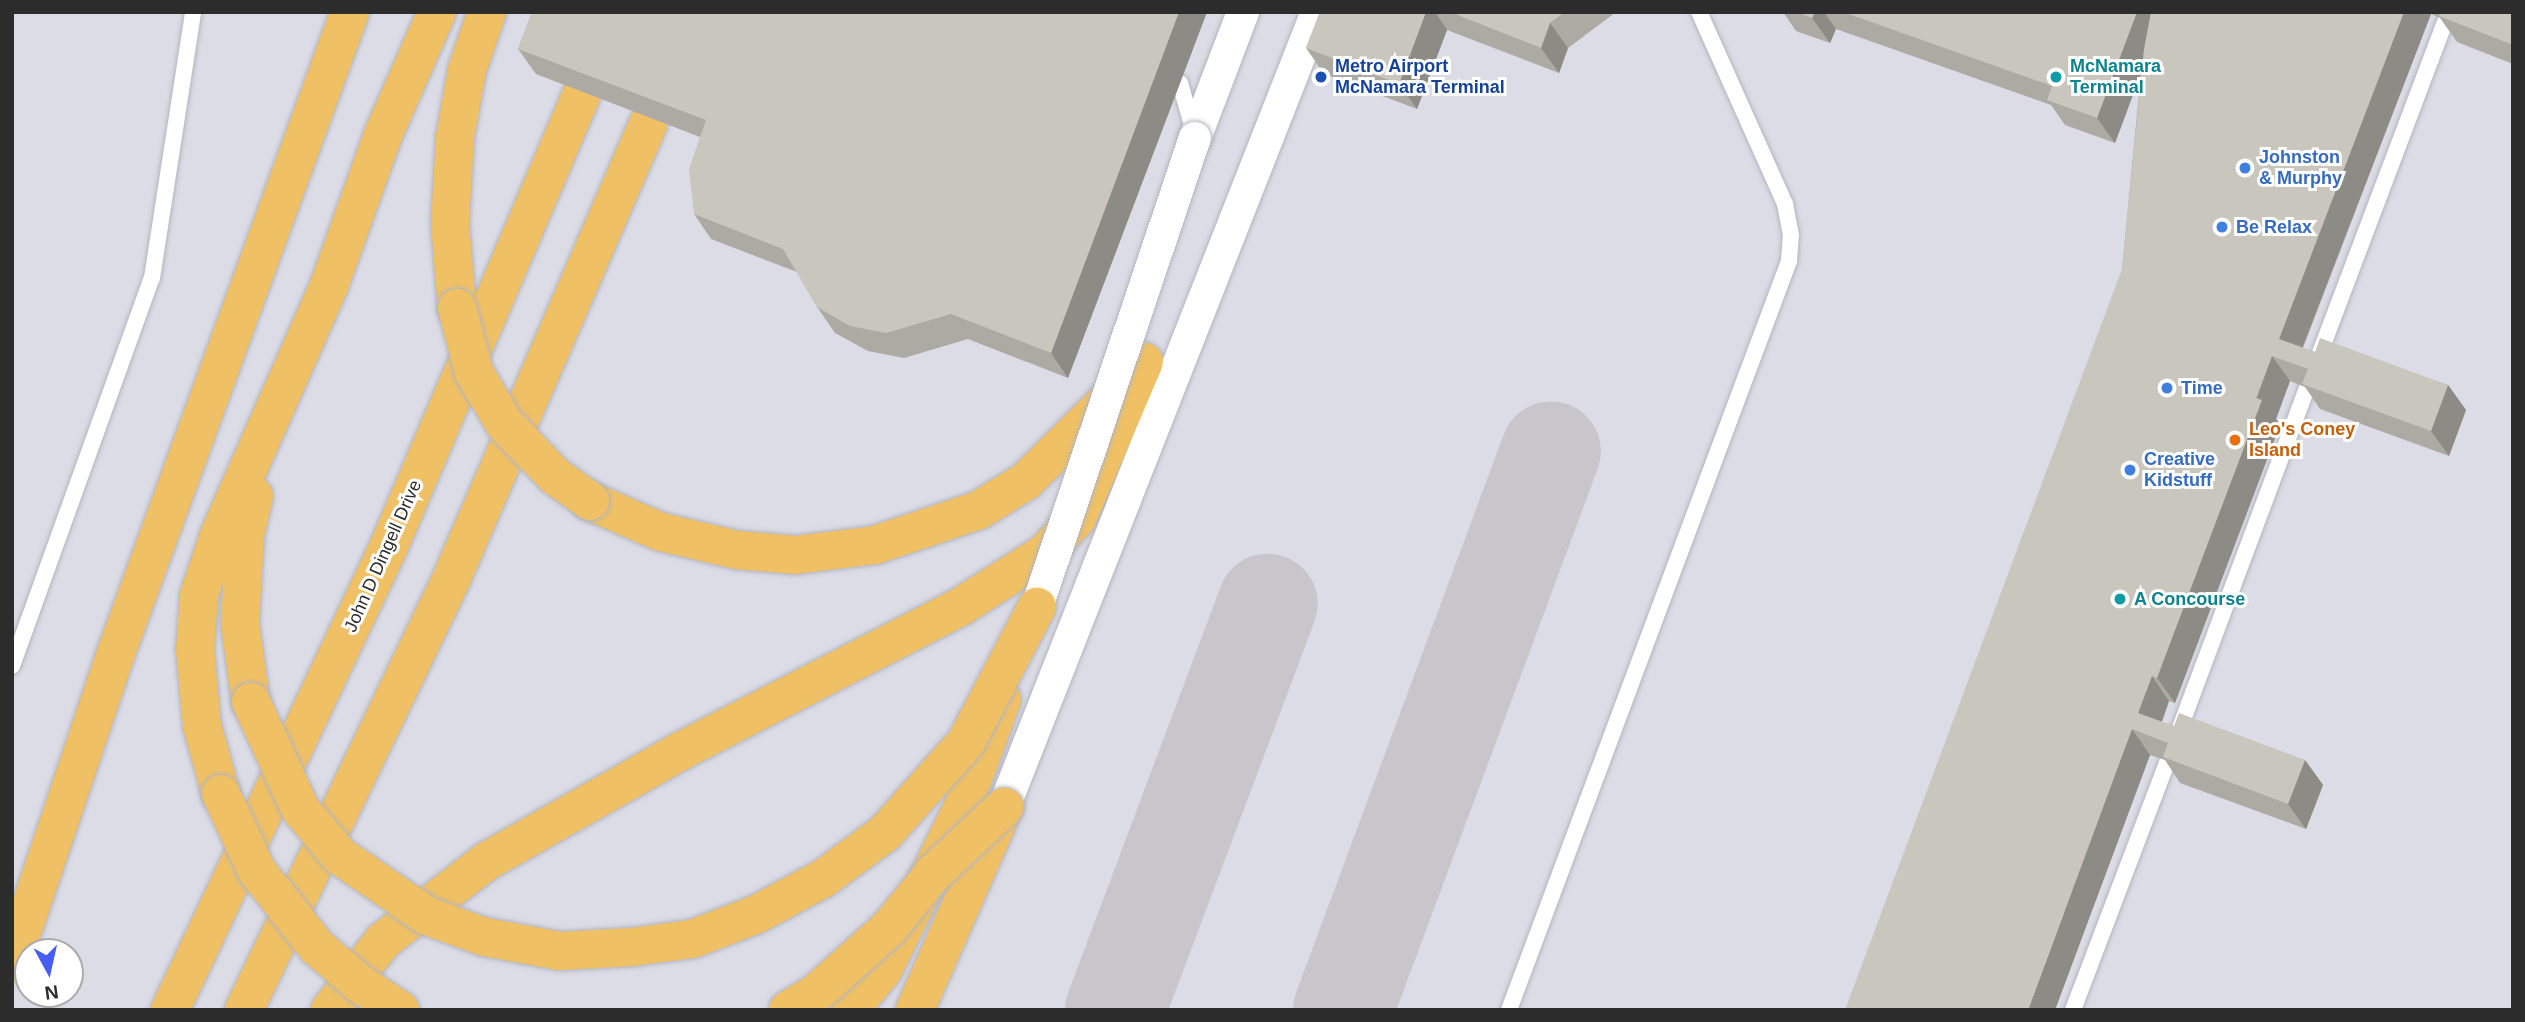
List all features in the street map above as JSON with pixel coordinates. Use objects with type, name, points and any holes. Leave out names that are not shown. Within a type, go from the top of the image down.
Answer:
[{"type":"highway","points":[[12,962],[116,653],[350,12]]},
{"type":"highway","points":[[400,1010],[360,984],[317,947],[257,871],[220,794],[202,725],[195,650],[200,595],[220,533],[270,430],[330,286],[383,135],[437,12]]},
{"type":"highway","points":[[330,1010],[383,941],[487,861],[679,752],[960,607],[1045,553],[1077,518],[1144,362],[1026,481],[979,509],[875,545],[795,555],[737,550],[661,532],[590,500],[555,476],[504,423],[474,372],[457,309],[450,222],[455,137],[467,70],[487,12]]},
{"type":"highway","name":"John D Dingell Drive","points":[[170,1010],[389,546],[581,95]]},
{"type":"highway","points":[[244,1010],[453,575],[648,124]]},
{"type":"highway","points":[[270,430],[245,535],[242,576],[240,624],[251,702],[301,810],[340,856],[427,916],[485,937],[560,951],[632,947],[692,939],[757,914],[824,878],[885,833],[966,742],[1037,607]]},
{"type":"highway","points":[[850,1010],[883,970],[961,811],[1037,607]]},
{"type":"highway","points":[[788,1010],[815,994],[888,929],[933,874],[1004,807]]},
{"type":"highway","points":[[915,1010],[1004,807]]},
{"type":"street","points":[[1037,607],[1195,138],[1242,12]]},
{"type":"street","points":[[1004,807],[1260,166],[1317,12]]},
{"type":"lane","points":[[12,666],[152,278],[193,12]]},
{"type":"lane","points":[[1509,1010],[1789,261],[1791,235],[1785,204],[1699,12]]},
{"type":"lane","points":[[2314,371],[2446,20]]},
{"type":"lane","points":[[1180,83],[1195,138]]},
{"type":"lane","points":[[2174,745],[2308,388]]},
{"type":"lane","points":[[2073,1010],[2167,762]]},
{"type":"shaded area","points":[[12,12],[2513,12],[2513,1010],[12,1010]]},
{"type":"building","points":[[532,12],[1179,12],[1051,353],[951,314],[886,333],[850,326],[817,307],[783,249],[694,214],[689,169],[706,120],[518,49]]},
{"type":"building","points":[[1320,12],[1426,12],[1399,84],[1306,48]]},
{"type":"building","points":[[1450,12],[1565,12],[1550,23],[1541,48]]},
{"type":"building","points":[[1797,12],[1815,12],[1812,18]]},
{"type":"building","name":"McNamara Terminal","points":[[1843,12],[2137,12],[2097,118],[2047,100],[2052,86]]},
{"type":"building","name":"A Concourse","points":[[2151,12],[2404,12],[2279,339],[2315,352],[2320,338],[2448,385],[2431,431],[2302,384],[2308,369],[2272,356],[2256,398],[2262,400],[2157,678],[2152,676],[2138,713],[2174,726],[2179,713],[2305,760],[2288,804],[2163,757],[2168,743],[2132,729],[2028,1010],[1845,1010],[2122,269],[2144,49]]},
{"type":"building","points":[[2441,12],[2513,12],[2513,45],[2439,16]]},
{"type":"taxiway","points":[[1343,1010],[1551,451]]},
{"type":"taxiway","points":[[1115,1010],[1268,604]]},
{"type":"place","name":"Metro Airport McNamara Terminal","points":[[1321,77]]},
{"type":"place","name":"McNamara Terminal","points":[[2056,77]]},
{"type":"place","name":"Johnston & Murphy","points":[[2245,168]]},
{"type":"place","name":"Be Relax","points":[[2222,227]]},
{"type":"place","name":"Time","points":[[2167,388]]},
{"type":"place","name":"Leo's Coney Island","points":[[2235,440]]},
{"type":"place","name":"Creative Kidstuff","points":[[2130,470]]},
{"type":"place","name":"A Concourse","points":[[2120,599]]}]
